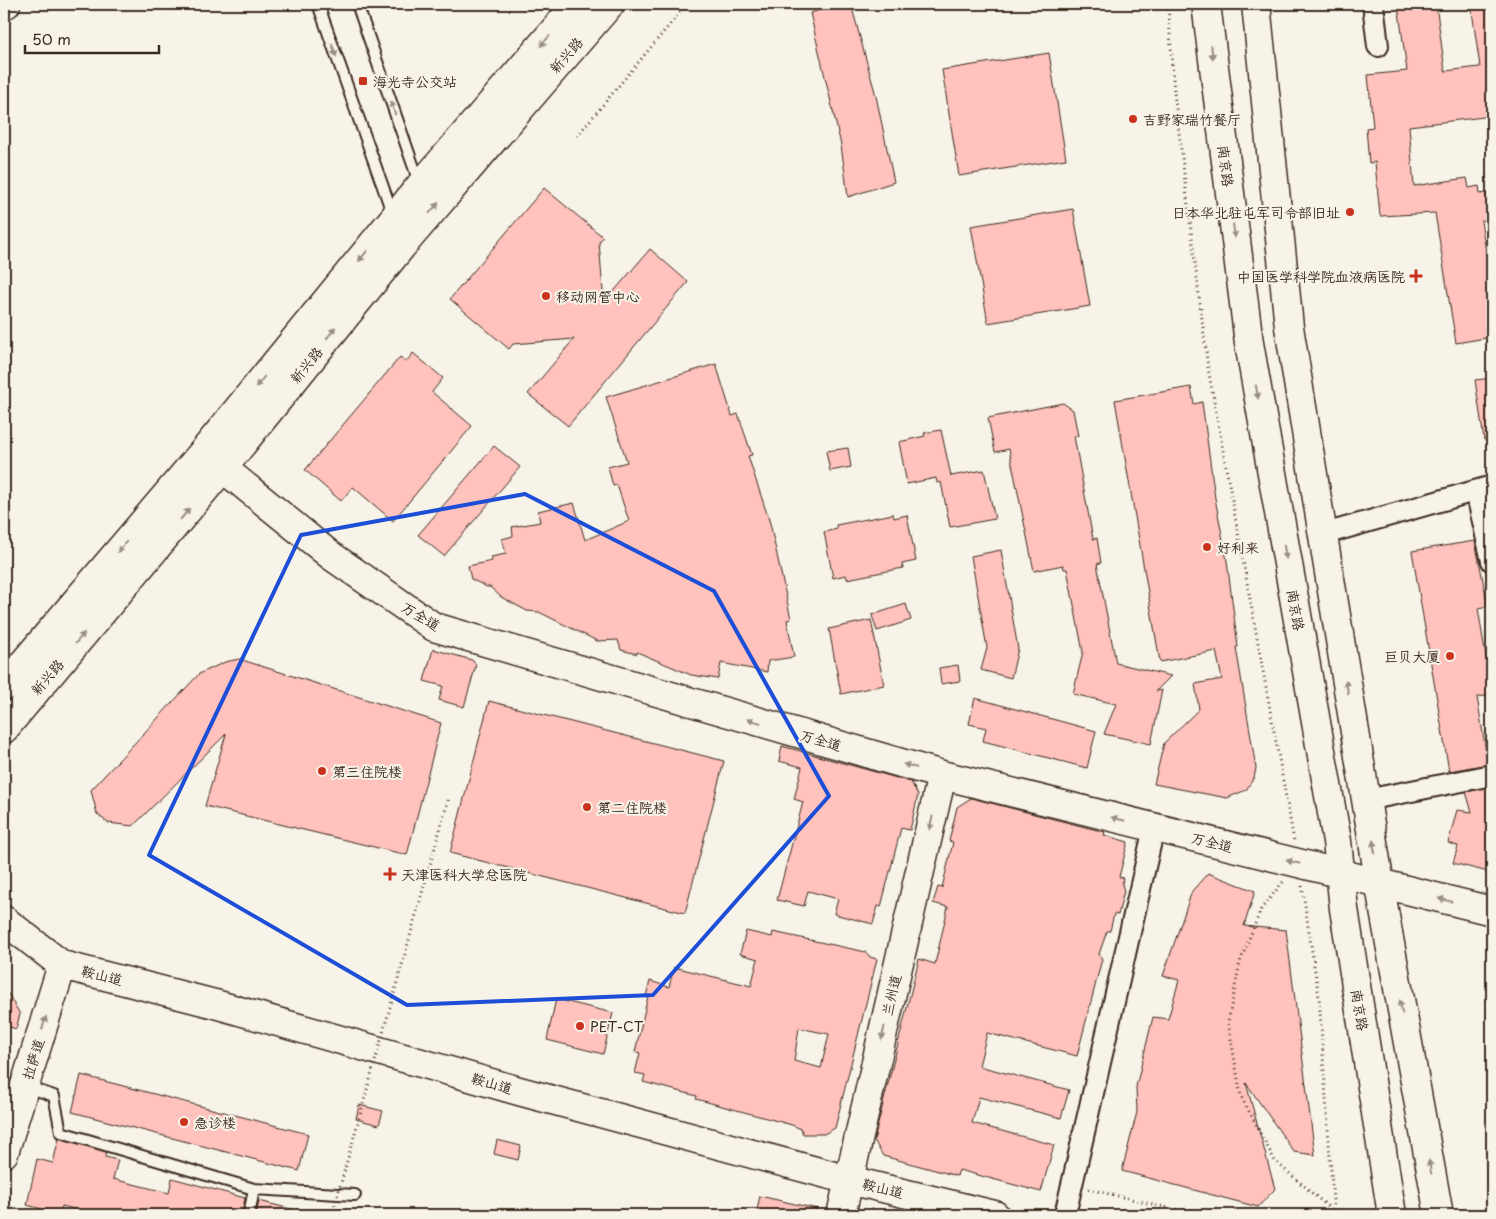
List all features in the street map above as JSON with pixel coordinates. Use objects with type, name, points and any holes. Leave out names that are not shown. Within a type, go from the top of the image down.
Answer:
[{"type":"main road","points":[[4,686],[212,460],[394,218],[577,4]]},
{"type":"main road","name":"新兴路","points":[[4,729],[212,460],[402,246],[610,4]]},
{"type":"main road","name":"南京路","points":[[1206,4],[1249,344],[1337,841],[1340,874],[1391,1213]]},
{"type":"main road","points":[[1256,4],[1289,327],[1321,535],[1438,1215]]},
{"type":"main road","name":"万全道","points":[[212,460],[330,555],[434,627],[942,776],[1492,911]]},
{"type":"main road","name":"兰州道","points":[[846,1196],[942,776]]},
{"type":"main road","name":"鞍山道","points":[[4,920],[59,972]]},
{"type":"main road","name":"鞍山道","points":[[4,944],[59,972],[215,1004],[519,1091],[846,1196],[929,1215]]},
{"type":"main road","name":"拉萨道","points":[[4,1153],[59,972]]},
{"type":"main road","name":"鞍山道","points":[[846,1196],[995,1215]]},
{"type":"street","points":[[1373,4],[1378,46]]},
{"type":"street","points":[[1321,535],[1484,488],[1492,561]]},
{"type":"street","points":[[1366,800],[1492,775]]},
{"type":"street","points":[[1065,1215],[1074,1186],[1154,828]]},
{"type":"lane","points":[[318,4],[394,218]]},
{"type":"lane","points":[[357,4],[420,186]]},
{"type":"lane","points":[[24,1086],[54,1096],[61,1132],[254,1189],[355,1195]]},
{"type":"lane","points":[[249,1215],[254,1189]]},
{"type":"path","points":[[577,136],[687,4]]},
{"type":"path","points":[[1168,4],[1174,92],[1208,368],[1298,864],[1319,998],[1334,1213]]},
{"type":"path","points":[[332,1215],[449,798]]},
{"type":"path","points":[[1298,864],[1261,909],[1240,962],[1228,1022],[1241,1096],[1274,1160],[1334,1213]]},
{"type":"path","points":[[1074,1186],[1199,1215]]},
{"type":"highlighted area","points":[[525,494],[714,591],[829,796],[653,995],[407,1005],[149,855],[301,535]]},
{"type":"building","points":[[840,4],[851,4],[876,96],[894,182],[848,197],[841,145],[810,13]]},
{"type":"building","points":[[1398,4],[1436,4],[1445,71],[1480,67],[1471,4],[1492,4],[1492,116],[1409,126],[1414,186],[1467,178],[1469,188],[1479,186],[1480,194],[1486,193],[1491,219],[1481,221],[1492,287],[1492,337],[1456,343],[1435,213],[1380,216],[1375,162],[1369,163],[1366,128],[1373,127],[1368,75],[1407,71]]},
{"type":"building","points":[[1049,53],[1066,159],[959,176],[942,70]]},
{"type":"building","points":[[544,188],[603,237],[599,242],[604,303],[650,249],[688,282],[568,426],[528,394],[574,339],[513,344],[509,349],[450,299]]},
{"type":"building","points":[[1073,209],[1090,306],[988,323],[971,226]]},
{"type":"building","points":[[413,353],[443,378],[432,392],[472,426],[393,521],[353,487],[341,501],[305,470],[400,357],[406,362]]},
{"type":"building","points":[[716,364],[732,416],[738,414],[752,455],[748,456],[770,523],[791,619],[787,620],[794,657],[768,661],[767,672],[721,663],[718,679],[691,675],[637,652],[637,654],[621,650],[618,640],[597,641],[539,612],[527,611],[501,597],[490,587],[471,579],[468,566],[492,561],[491,557],[506,554],[502,539],[513,536],[512,527],[540,522],[538,511],[574,503],[585,540],[629,521],[617,485],[613,486],[608,467],[627,462],[606,397]]},
{"type":"building","points":[[1492,378],[1492,439],[1484,440],[1475,380]]},
{"type":"building","points":[[1191,387],[1194,404],[1202,402],[1215,498],[1227,561],[1238,647],[1236,647],[1256,768],[1254,778],[1246,790],[1227,798],[1154,784],[1164,743],[1199,709],[1195,684],[1222,679],[1216,651],[1160,662],[1115,400]]},
{"type":"building","points":[[1063,403],[1073,410],[1078,436],[1074,436],[1093,539],[1097,538],[1101,563],[1097,564],[1116,663],[1171,676],[1156,691],[1162,690],[1151,744],[1104,734],[1116,704],[1073,694],[1083,652],[1067,569],[1064,569],[1063,565],[1034,571],[1009,449],[995,452],[988,418]]},
{"type":"building","points":[[941,430],[951,476],[984,470],[995,519],[950,527],[941,482],[937,483],[936,478],[907,484],[899,442],[925,436],[924,433]]},
{"type":"building","points":[[494,446],[520,467],[444,556],[418,535]]},
{"type":"building","points":[[848,448],[851,467],[830,471],[826,451]]},
{"type":"building","points":[[893,514],[894,518],[907,515],[916,561],[902,564],[903,568],[847,579],[846,575],[833,578],[824,532],[837,529],[836,525]]},
{"type":"building","points":[[1475,541],[1488,606],[1478,608],[1492,695],[1477,697],[1488,764],[1449,771],[1412,551]]},
{"type":"building","points":[[1001,550],[1018,649],[1011,678],[981,670],[987,648],[971,556]]},
{"type":"building","points":[[906,604],[911,620],[877,631],[872,615]]},
{"type":"building","points":[[871,620],[884,685],[841,694],[829,629]]},
{"type":"building","points":[[433,649],[472,660],[476,665],[464,707],[439,700],[443,686],[424,681]]},
{"type":"building","name":"第三住院楼","points":[[239,659],[441,723],[407,855],[205,806],[226,734],[133,826],[108,823],[97,814],[91,790],[199,674],[225,662]]},
{"type":"building","points":[[958,665],[960,681],[941,684],[939,668]]},
{"type":"building","points":[[975,698],[1096,731],[1087,768],[983,741],[986,728],[969,724]]},
{"type":"building","name":"第二住院楼","points":[[489,701],[724,761],[685,913],[450,853]]},
{"type":"building","points":[[782,746],[911,782],[918,795],[910,830],[901,828],[881,907],[878,906],[873,924],[834,914],[838,899],[808,891],[804,906],[777,900],[803,802],[794,799],[802,767],[779,761]]},
{"type":"building","points":[[1492,787],[1492,873],[1453,863],[1458,846],[1448,843],[1457,810],[1472,812],[1466,792]]},
{"type":"building","points":[[971,798],[1105,832],[1104,835],[1128,842],[1119,877],[1123,878],[1124,891],[1118,915],[1114,914],[1110,931],[1107,931],[1099,954],[1102,959],[1077,1056],[987,1033],[979,1066],[1069,1090],[1061,1118],[979,1097],[972,1123],[1054,1145],[1041,1192],[959,1170],[957,1176],[883,1156],[874,1140],[919,959],[935,964],[948,907],[933,903],[938,887],[942,888],[953,842],[949,841],[957,807]]},
{"type":"building","points":[[1208,873],[1255,891],[1244,926],[1286,930],[1315,1155],[1294,1152],[1246,1083],[1275,1189],[1258,1207],[1122,1171],[1137,1112],[1136,1087],[1153,1017],[1168,1019],[1179,980],[1163,976],[1192,891]]},
{"type":"building","points":[[746,931],[772,937],[773,932],[866,952],[870,957],[877,959],[835,1128],[824,1134],[803,1134],[801,1129],[792,1125],[696,1099],[697,1096],[643,1082],[645,1075],[635,1073],[640,1053],[635,1052],[650,981],[669,987],[674,967],[751,986],[758,959],[740,954]],"holes":[[[799,1028],[829,1034],[821,1068],[794,1061]]]},
{"type":"building","points":[[4,987],[20,1014],[16,1029],[4,1025]]},
{"type":"building","name":"PET-CT","points":[[556,999],[613,1013],[603,1054],[547,1040]]},
{"type":"building","name":"急诊楼","points":[[81,1075],[308,1134],[299,1171],[72,1112]]},
{"type":"building","points":[[359,1105],[383,1111],[379,1125],[356,1119]]},
{"type":"building","points":[[59,1138],[106,1152],[105,1157],[118,1160],[113,1179],[169,1193],[172,1178],[245,1198],[242,1213],[228,1209],[227,1215],[97,1215],[62,1206],[60,1214],[27,1205],[37,1159],[53,1163]]},
{"type":"building","points":[[497,1140],[521,1146],[518,1160],[494,1154]]},
{"type":"building","points":[[760,1196],[817,1209],[816,1215],[756,1215]]},
{"type":"building","points":[[259,1201],[295,1210],[294,1215],[256,1215]]},
{"type":"place","name":"海光寺公交站","points":[[363,81]]},
{"type":"place","name":"吉野家瑞竹餐厅","points":[[1133,119]]},
{"type":"place","name":"日本华北驻屯军司令部旧址","points":[[1350,212]]},
{"type":"place","name":"中国医学科学院血液病医院","points":[[1416,276]]},
{"type":"place","name":"移动网管中心","points":[[546,296]]},
{"type":"place","name":"好利来","points":[[1207,547]]},
{"type":"place","name":"巨贝大厦","points":[[1450,656]]},
{"type":"place","name":"第三住院楼","points":[[322,771]]},
{"type":"place","name":"第二住院楼","points":[[587,807]]},
{"type":"place","name":"天津医科大学总医院","points":[[390,874]]},
{"type":"place","name":"PET-CT","points":[[580,1026]]},
{"type":"place","name":"急诊楼","points":[[184,1122]]}]
